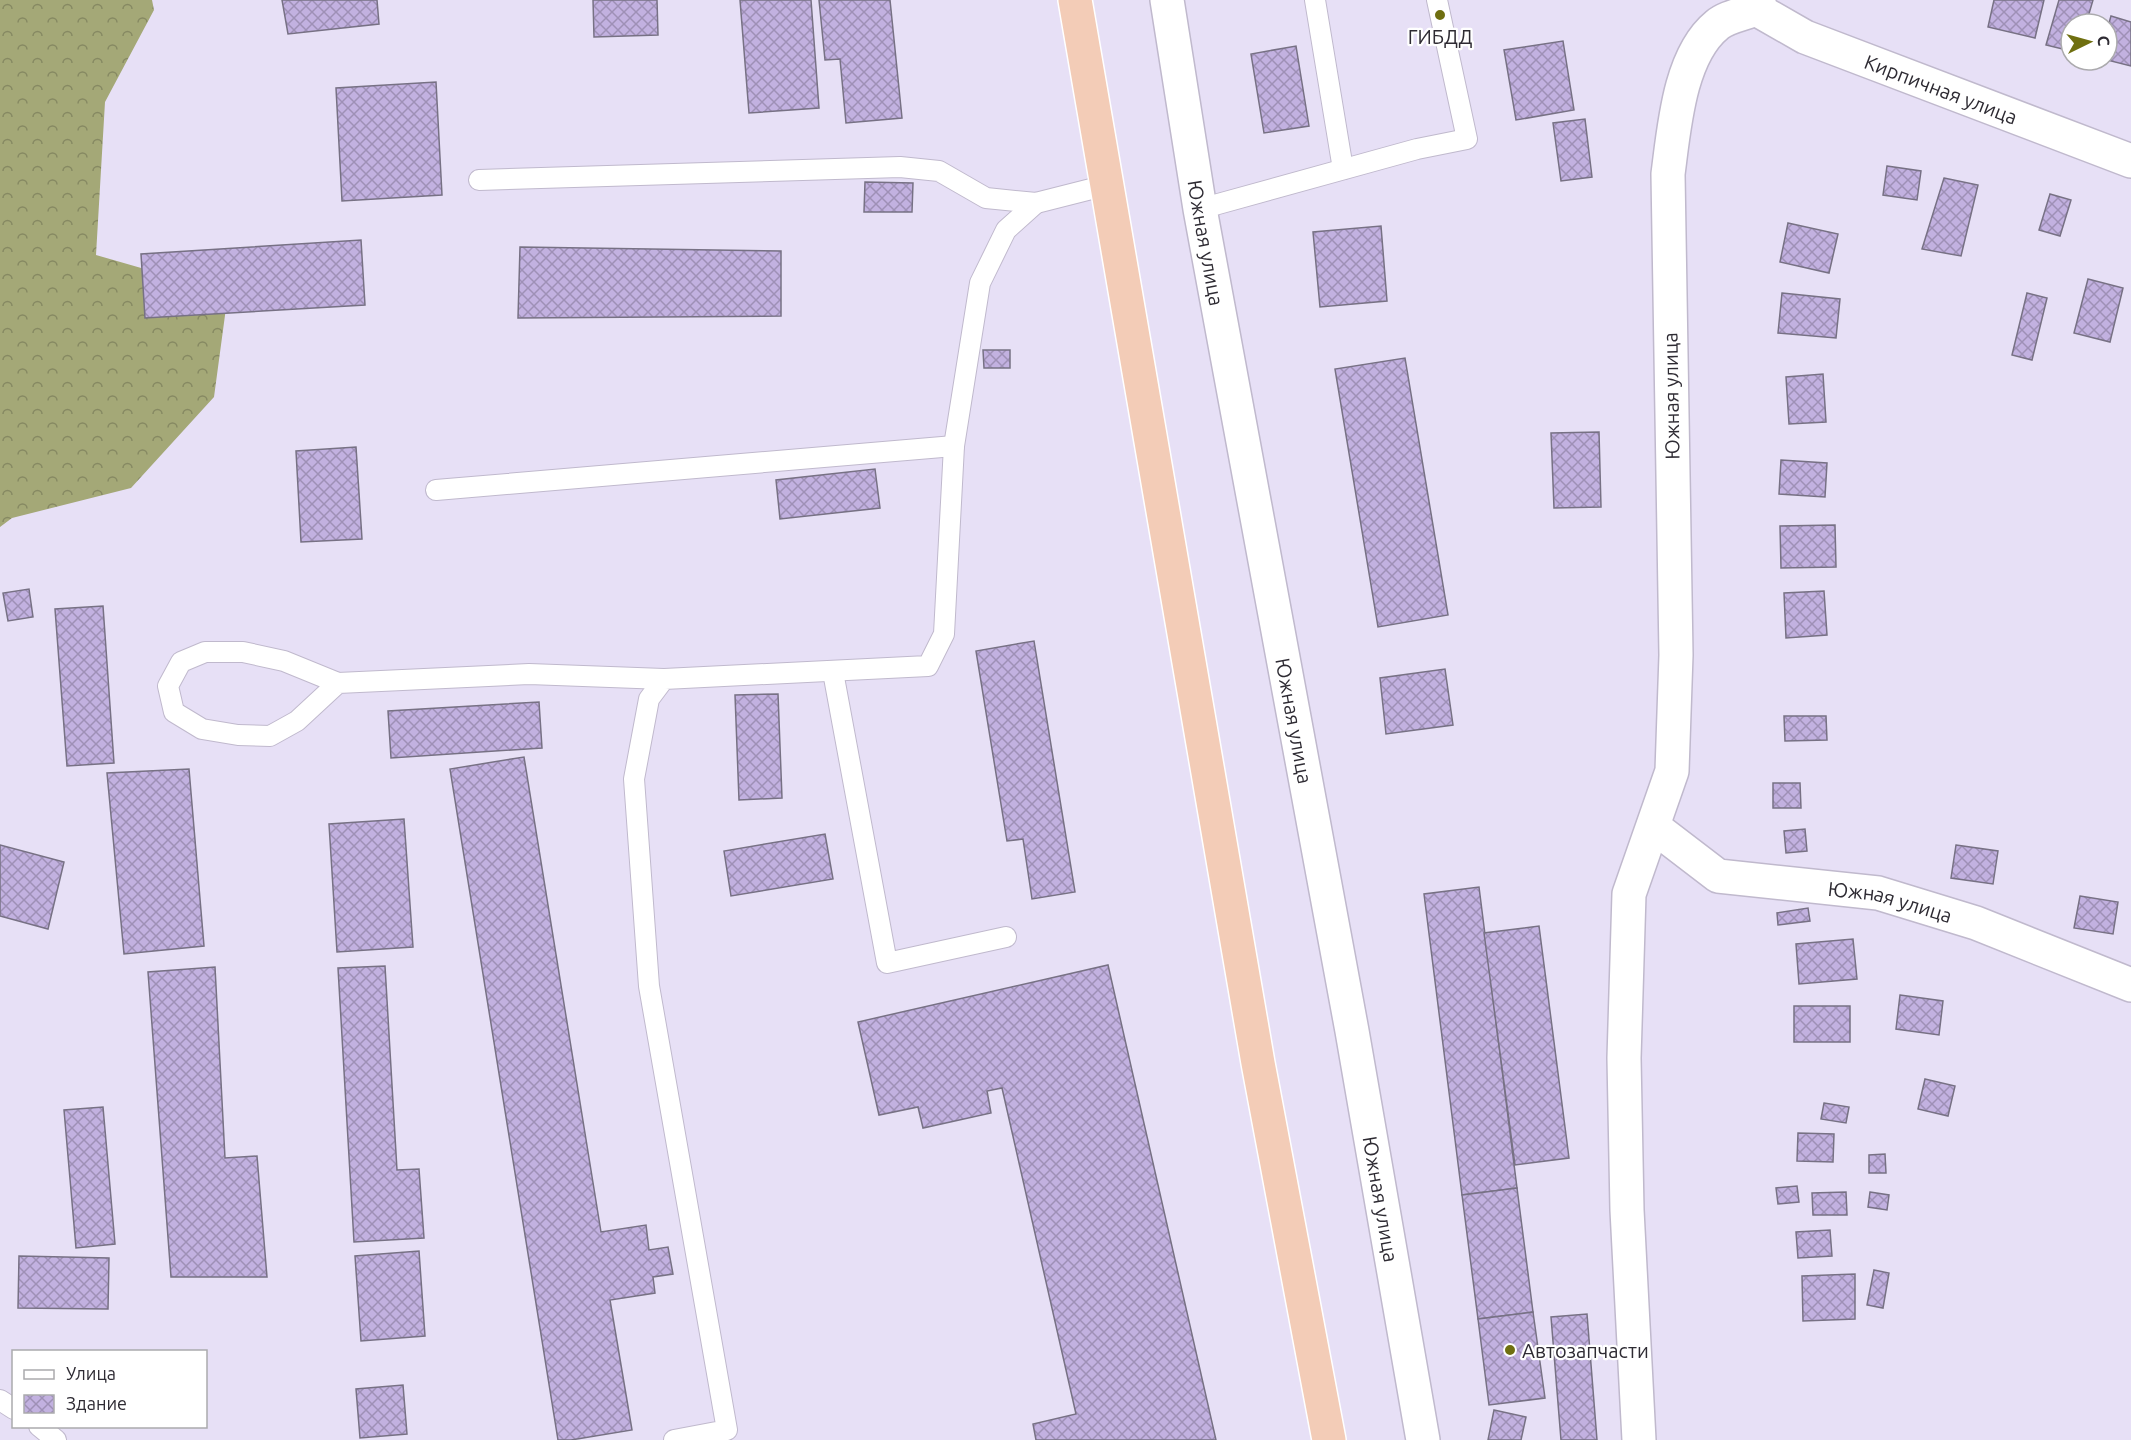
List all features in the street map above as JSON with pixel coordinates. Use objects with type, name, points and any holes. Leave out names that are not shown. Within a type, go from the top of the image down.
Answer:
[{"type":"highway","points":[[1075,0],[1258,1063],[1329,1440]]},
{"type":"street","name":"Южная улица","points":[[1167,0],[1200,208],[1350,1019],[1423,1440]]},
{"type":"street","name":"Южная улица","points":[[1639,1440],[1627,1210],[1624,1058],[1629,894],[1672,771],[1676,656],[1668,174],[1677,107],[1697,48],[1718,24],[1757,4]]},
{"type":"street","name":"Кирпичная улица","points":[[1757,4],[1805,37],[2131,161]]},
{"type":"street","name":"Южная улица","points":[[1654,827],[1718,876],[1878,893],[1976,923],[2131,985]]},
{"type":"lane","points":[[1315,0],[1343,169]]},
{"type":"lane","points":[[1200,208],[1343,169],[1467,139],[1437,0]]},
{"type":"lane","points":[[479,180],[900,167],[939,171],[986,198],[1036,203],[1107,185]]},
{"type":"lane","points":[[338,683],[297,721],[270,736],[238,735],[202,729],[174,712],[168,686],[181,662],[205,652],[243,652],[284,661],[338,683],[530,674],[664,680],[928,666],[944,634],[954,446],[980,283],[1006,230],[1036,203]]},
{"type":"lane","points":[[436,490],[954,446]]},
{"type":"lane","points":[[832,672],[887,963],[1006,936]]},
{"type":"lane","points":[[664,680],[649,699],[634,780],[649,986],[727,1430],[674,1440]]},
{"type":"lane","points":[[41,1428],[56,1440]]},
{"type":"green space","points":[[0,0],[152,0],[154,10],[105,102],[96,255],[228,293],[214,397],[131,488],[12,518],[0,527]]},
{"type":"building","points":[[282,0],[377,0],[379,24],[288,34]]},
{"type":"building","points":[[593,0],[657,0],[658,35],[594,37]]},
{"type":"building","points":[[740,0],[811,0],[819,108],[749,113]]},
{"type":"building","points":[[819,0],[890,0],[902,118],[846,123],[840,59],[825,60]]},
{"type":"building","points":[[1994,0],[2044,0],[2035,38],[1988,27]]},
{"type":"building","points":[[2059,0],[2093,0],[2090,12],[2059,12],[2059,48],[2046,45]]},
{"type":"building","points":[[2119,18],[2131,22],[2131,66],[2119,63]]},
{"type":"building","points":[[1563,41],[1574,110],[1516,120],[1504,50]]},
{"type":"building","points":[[1296,46],[1309,126],[1264,133],[1251,54]]},
{"type":"building","points":[[436,82],[442,195],[342,201],[336,88]]},
{"type":"building","points":[[1585,119],[1592,177],[1561,181],[1553,123]]},
{"type":"building","points":[[1887,166],[1921,171],[1917,200],[1883,195]]},
{"type":"building","points":[[1944,178],[1978,185],[1961,256],[1922,249]]},
{"type":"building","points":[[865,182],[913,183],[912,212],[864,212]]},
{"type":"building","points":[[2050,194],[2071,200],[2060,236],[2039,230]]},
{"type":"building","points":[[1788,223],[1838,234],[1829,273],[1780,262]]},
{"type":"building","points":[[1381,226],[1387,301],[1320,307],[1313,232]]},
{"type":"building","points":[[361,240],[365,305],[145,318],[141,254]]},
{"type":"building","points":[[520,247],[781,251],[781,316],[518,318]]},
{"type":"building","points":[[2088,279],[2123,288],[2110,342],[2074,333]]},
{"type":"building","points":[[1782,293],[1840,299],[1836,338],[1778,333]]},
{"type":"building","points":[[2027,293],[2047,298],[2032,360],[2012,355]]},
{"type":"building","points":[[983,350],[1010,350],[1010,368],[984,368]]},
{"type":"building","points":[[1405,358],[1448,615],[1378,627],[1335,369]]},
{"type":"building","points":[[1823,374],[1826,422],[1789,424],[1786,377]]},
{"type":"building","points":[[1599,432],[1601,507],[1554,508],[1551,433]]},
{"type":"building","points":[[356,447],[362,539],[301,542],[296,451]]},
{"type":"building","points":[[1781,460],[1827,463],[1825,497],[1779,494]]},
{"type":"building","points":[[875,469],[880,508],[780,519],[776,480]]},
{"type":"building","points":[[1835,525],[1836,567],[1781,568],[1780,526]]},
{"type":"building","points":[[29,589],[33,617],[8,621],[3,593]]},
{"type":"building","points":[[1824,591],[1827,635],[1786,638],[1784,593]]},
{"type":"building","points":[[103,606],[114,763],[67,766],[55,609]]},
{"type":"building","points":[[1034,641],[1075,892],[1032,899],[1023,839],[1007,841],[976,651]]},
{"type":"building","points":[[1445,669],[1453,725],[1386,734],[1380,678]]},
{"type":"building","points":[[778,694],[782,798],[739,800],[735,695]]},
{"type":"building","points":[[539,702],[542,748],[391,758],[388,711]]},
{"type":"building","points":[[1784,716],[1826,716],[1827,740],[1785,741]]},
{"type":"building","points":[[524,757],[601,1232],[646,1225],[649,1250],[668,1247],[673,1274],[653,1277],[655,1293],[610,1300],[632,1430],[571,1440],[558,1440],[450,769]]},
{"type":"building","points":[[189,769],[204,946],[124,954],[107,773]]},
{"type":"building","points":[[1773,783],[1800,783],[1801,808],[1773,808]]},
{"type":"building","points":[[404,819],[413,947],[337,952],[329,824]]},
{"type":"building","points":[[1805,829],[1807,851],[1786,853],[1784,831]]},
{"type":"building","points":[[825,834],[833,879],[731,896],[724,851]]},
{"type":"building","points":[[0,845],[64,862],[48,929],[0,916]]},
{"type":"building","points":[[1956,845],[1998,851],[1993,884],[1951,878]]},
{"type":"building","points":[[1479,887],[1517,1188],[1462,1195],[1424,894]]},
{"type":"building","points":[[2080,896],[2118,902],[2113,934],[2074,928]]},
{"type":"building","points":[[1808,908],[1810,921],[1778,925],[1777,913]]},
{"type":"building","points":[[1539,926],[1569,1158],[1515,1165],[1484,933]]},
{"type":"building","points":[[1853,939],[1857,979],[1799,984],[1796,944]]},
{"type":"building","points":[[1108,965],[1216,1440],[1036,1440],[1033,1424],[1076,1414],[1002,1088],[987,1091],[991,1113],[923,1128],[918,1107],[879,1115],[858,1022]]},
{"type":"building","points":[[385,966],[397,1170],[419,1169],[424,1238],[354,1242],[338,968]]},
{"type":"building","points":[[215,967],[225,1158],[257,1156],[267,1277],[171,1277],[148,972]]},
{"type":"building","points":[[1900,995],[1943,1001],[1939,1035],[1896,1029]]},
{"type":"building","points":[[1794,1006],[1850,1006],[1850,1042],[1794,1042]]},
{"type":"building","points":[[1925,1079],[1955,1086],[1948,1116],[1918,1109]]},
{"type":"building","points":[[1824,1103],[1849,1107],[1846,1123],[1821,1119]]},
{"type":"building","points":[[103,1107],[115,1244],[76,1248],[64,1110]]},
{"type":"building","points":[[1798,1133],[1834,1134],[1833,1162],[1797,1161]]},
{"type":"building","points":[[1885,1154],[1886,1173],[1869,1173],[1869,1155]]},
{"type":"building","points":[[1797,1186],[1799,1202],[1778,1204],[1776,1188]]},
{"type":"building","points":[[1517,1188],[1533,1312],[1478,1319],[1462,1195]]},
{"type":"building","points":[[1846,1192],[1847,1215],[1813,1215],[1812,1193]]},
{"type":"building","points":[[1870,1192],[1889,1195],[1887,1210],[1868,1207]]},
{"type":"building","points":[[1830,1230],[1832,1256],[1798,1258],[1796,1232]]},
{"type":"building","points":[[419,1251],[425,1336],[361,1341],[355,1256]]},
{"type":"building","points":[[19,1256],[109,1258],[108,1309],[18,1308]]},
{"type":"building","points":[[1874,1270],[1889,1273],[1883,1308],[1867,1305]]},
{"type":"building","points":[[1855,1274],[1855,1319],[1803,1321],[1802,1276]]},
{"type":"building","name":"Автозапчасти","points":[[1533,1312],[1545,1398],[1489,1405],[1478,1319]]},
{"type":"building","points":[[1587,1314],[1597,1440],[1561,1440],[1551,1317]]},
{"type":"building","points":[[403,1385],[407,1434],[360,1438],[356,1389]]},
{"type":"building","points":[[1494,1410],[1526,1417],[1521,1440],[1488,1440]]},
{"type":"place","name":"ГИБДД","points":[[1440,15]]},
{"type":"place","name":"Автозапчасти","points":[[1510,1350]]}]
